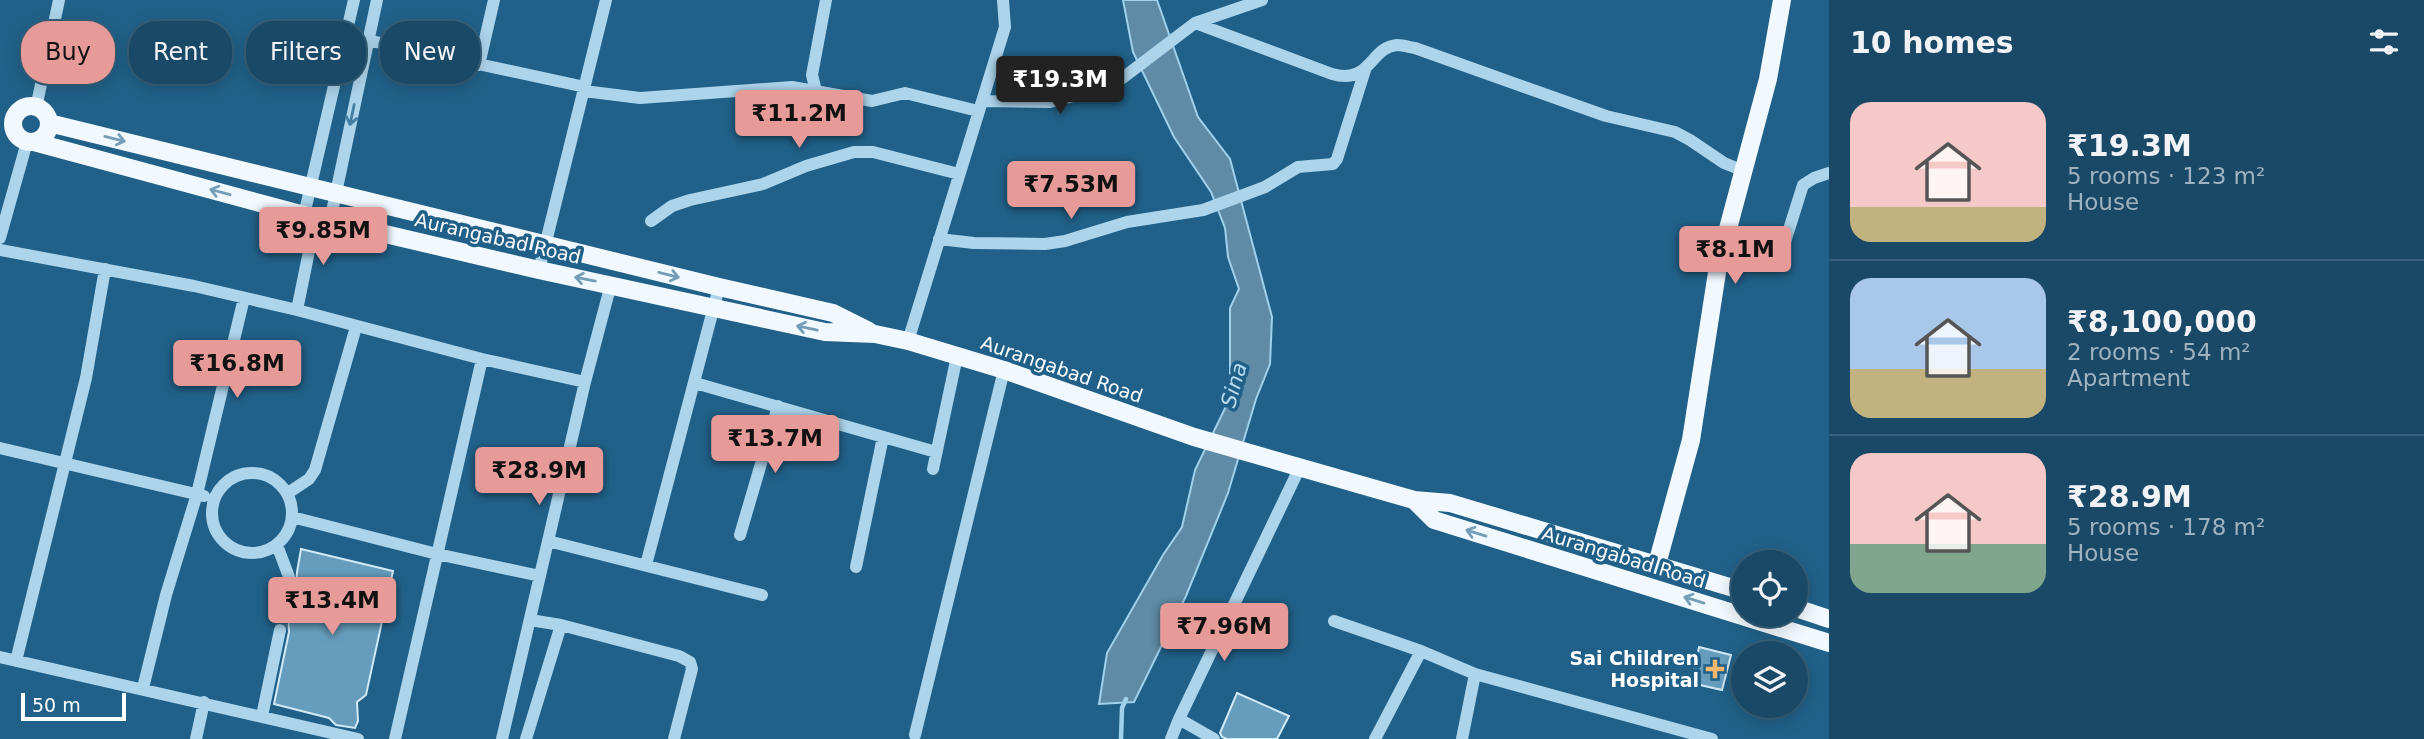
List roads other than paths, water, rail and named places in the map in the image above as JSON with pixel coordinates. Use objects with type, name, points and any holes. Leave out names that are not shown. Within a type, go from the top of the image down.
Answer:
[{"type":"main road","points":[[1657,564],[1691,440],[1718,266],[1768,79],[1782,0]]},
{"type":"main road","points":[[36,108],[43,111],[49,123],[48,132],[44,137],[31,142],[18,136],[7,119],[21,110],[36,108]]},
{"type":"main road","name":"Aurangabad Road","points":[[49,123],[833,313],[874,334]]},
{"type":"main road","name":"Aurangabad Road","points":[[31,142],[317,218],[539,270],[825,332],[874,334],[908,341],[1004,370],[1194,437],[1414,500],[1450,503],[1731,588]]},
{"type":"main road","name":"Aurangabad Road","points":[[1414,500],[1434,520],[1829,643]]},
{"type":"main road","points":[[1808,612],[1829,619]]},
{"type":"street","points":[[36,108],[59,0]]},
{"type":"street","points":[[297,310],[317,218],[311,188],[354,0]]},
{"type":"street","points":[[317,218],[336,193],[377,0]]},
{"type":"street","points":[[480,61],[494,0]]},
{"type":"street","points":[[539,270],[606,0]]},
{"type":"street","points":[[816,91],[812,75],[826,0]]},
{"type":"street","points":[[908,341],[1004,27],[1003,0]]},
{"type":"street","points":[[480,65],[584,89],[640,98],[792,87],[872,101],[905,93],[980,106],[1050,102],[1112,86],[1190,26],[1262,0]]},
{"type":"street","points":[[1190,26],[1338,75],[1358,74],[1388,48],[1397,45],[1415,48],[1606,116],[1675,132],[1724,163],[1744,171]]},
{"type":"street","points":[[368,40],[380,43]]},
{"type":"street","points":[[939,239],[974,243],[1045,244],[1065,241],[1127,222],[1203,210],[1265,187],[1298,167],[1333,164],[1337,159],[1366,67]]},
{"type":"street","points":[[0,238],[31,142]]},
{"type":"street","points":[[651,221],[672,206],[763,184],[795,170],[854,152],[873,152],[959,174]]},
{"type":"street","points":[[1779,261],[1803,185],[1829,173]]},
{"type":"street","points":[[0,250],[194,286],[482,359],[585,382]]},
{"type":"street","points":[[16,662],[86,378],[105,270]]},
{"type":"street","points":[[502,739],[585,382],[611,284]]},
{"type":"street","points":[[646,565],[719,287]]},
{"type":"street","points":[[143,688],[166,595],[197,494],[244,298]]},
{"type":"street","points":[[288,494],[309,479],[315,470],[356,327]]},
{"type":"street","points":[[933,469],[957,356]]},
{"type":"street","points":[[395,739],[482,359]]},
{"type":"street","points":[[915,735],[1004,370]]},
{"type":"street","points":[[695,383],[936,452]]},
{"type":"street","points":[[740,535],[778,406]]},
{"type":"street","points":[[856,567],[883,436]]},
{"type":"street","points":[[0,448],[215,498]]},
{"type":"street","points":[[1171,739],[1291,464]]},
{"type":"street","points":[[248,472],[273,478],[288,494],[293,510],[286,535],[277,545],[265,551],[238,551],[218,534],[213,521],[212,508],[215,498],[224,484],[235,476],[248,472]]},
{"type":"street","points":[[292,517],[437,554],[540,576]]},
{"type":"street","points":[[548,541],[762,595]]},
{"type":"street","points":[[277,545],[289,578],[285,610]]},
{"type":"street","points":[[530,620],[561,625],[679,656],[690,662],[692,669],[674,739]]},
{"type":"street","points":[[1334,621],[1421,651],[1475,674],[1668,734],[1712,739]]},
{"type":"street","points":[[526,739],[561,625]]},
{"type":"street","points":[[262,716],[280,630]]},
{"type":"street","points":[[1376,739],[1421,651]]},
{"type":"street","points":[[0,657],[358,739]]},
{"type":"street","points":[[1462,739],[1475,674]]},
{"type":"street","points":[[196,739],[204,702]]},
{"type":"street","points":[[1179,719],[1214,739]]},
{"type":"water","points":[[1123,0],[1157,0],[1198,117],[1230,159],[1272,317],[1270,364],[1256,399],[1228,493],[1186,596],[1134,702],[1099,704],[1107,653],[1182,527],[1195,470],[1230,398],[1230,308],[1239,289],[1228,257],[1225,228],[1211,192],[1174,137],[1133,52]]},
{"type":"waterway","name":"Sina","points":[[1121,739],[1122,708],[1126,699]]},
{"type":"tunnel","points":[[280,630],[285,610]]},
{"type":"place","name":"Sai Children Hospital","points":[[1715,669]]}]
